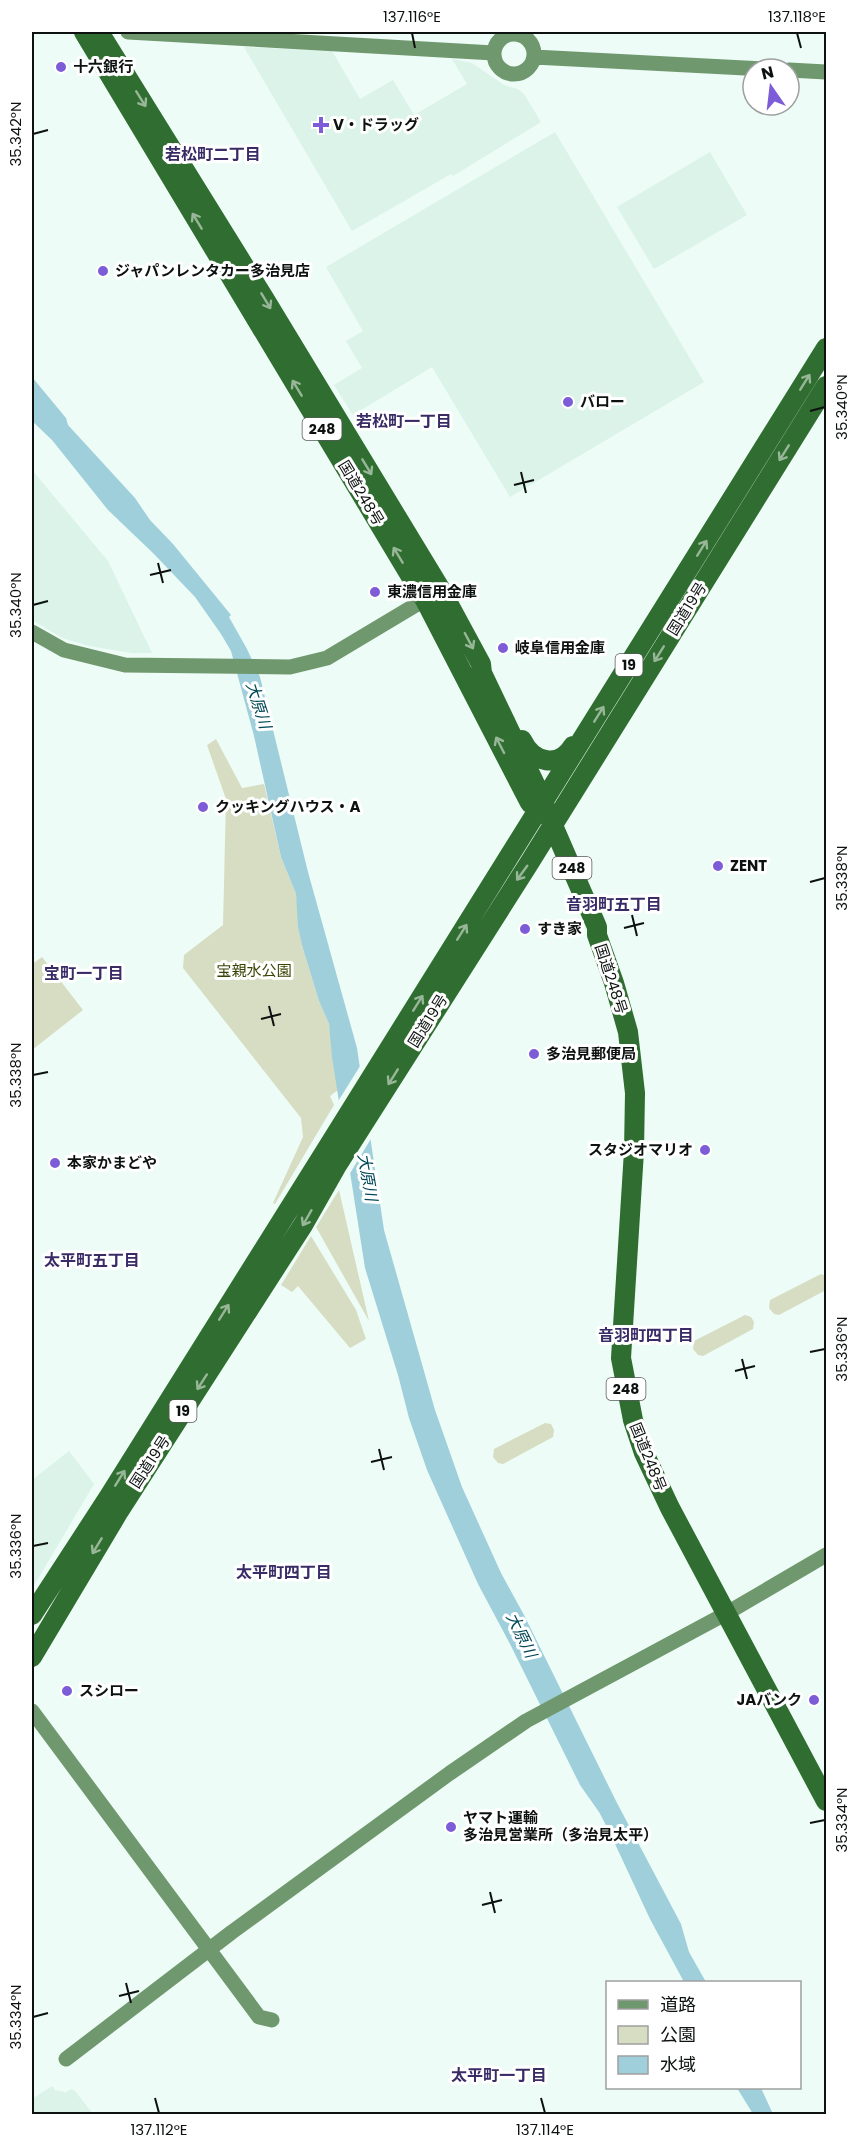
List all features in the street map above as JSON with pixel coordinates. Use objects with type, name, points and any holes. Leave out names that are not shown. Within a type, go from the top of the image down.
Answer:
[{"type":"highway","name":"国道248号","points":[[84,32],[433,595],[481,664],[482,673],[544,819]]},
{"type":"highway","name":"国道248号","points":[[99,32],[258,288],[433,595],[597,927],[597,935],[628,1032],[635,1093],[634,1152],[621,1358],[633,1420],[644,1453],[670,1508],[826,1801]]},
{"type":"highway","name":"国道19号","points":[[32,1615],[110,1495],[331,1142],[439,987],[528,865],[544,819],[585,735],[826,348]]},
{"type":"highway","name":"国道19号","points":[[544,819],[826,386]]},
{"type":"highway","name":"248","points":[[481,664],[489,671],[525,747],[534,757],[547,760],[561,758],[568,754],[578,738],[585,735]]},
{"type":"highway","name":"国道19号","points":[[32,1657],[119,1510],[303,1225],[439,987]]},
{"type":"street","points":[[128,32],[494,53]]},
{"type":"street","points":[[519,35],[530,42],[534,57],[530,66],[513,74],[501,69],[494,53],[500,39],[519,35]]},
{"type":"street","points":[[534,57],[741,68]]},
{"type":"street","points":[[801,71],[826,72]]},
{"type":"street","points":[[32,632],[64,650],[125,665],[276,668],[296,666],[327,658],[433,595]]},
{"type":"street","points":[[66,2059],[209,1949],[450,1773],[532,1718],[727,1613],[826,1555]]},
{"type":"street","points":[[32,1711],[259,2017],[272,2020]]},
{"type":"shaded area","points":[[244,47],[332,51],[360,99],[393,80],[414,115],[467,84],[452,59],[472,63],[504,85],[518,89],[524,94],[541,122],[453,176],[451,174],[352,231]]},
{"type":"shaded area","points":[[555,132],[704,382],[510,497],[432,367],[353,415],[334,385],[362,368],[346,341],[363,331],[326,267]]},
{"type":"shaded area","points":[[710,152],[747,215],[654,269],[617,207]]},
{"type":"shaded area","points":[[32,470],[108,561],[152,653],[132,653],[89,646],[62,638],[32,620]]},
{"type":"shaded area","points":[[69,1451],[94,1484],[32,1589],[32,1480]]},
{"type":"shaded area","points":[[52,2086],[56,2091],[65,2093],[71,2089],[75,2091],[93,2114],[32,2114],[32,2099]]},
{"type":"green space","name":"宝親水公園","points":[[216,739],[242,788],[264,784],[281,857],[296,894],[303,949],[319,1001],[329,1024],[338,1090],[330,1096],[334,1105],[275,1204],[273,1203],[303,1137],[301,1118],[183,968],[184,955],[223,925],[226,799],[207,745]]},
{"type":"green space","points":[[42,957],[83,1010],[32,1050],[32,964]]},
{"type":"green space","points":[[339,1190],[369,1321],[316,1227]]},
{"type":"green space","points":[[311,1236],[356,1310],[366,1339],[350,1348],[298,1286],[292,1292],[281,1285]]},
{"type":"green space","points":[[821,1274],[826,1276],[826,1290],[779,1315],[774,1314],[769,1308],[770,1300]]},
{"type":"green space","points":[[745,1315],[751,1317],[754,1322],[753,1329],[703,1356],[698,1355],[693,1349],[694,1341]]},
{"type":"green space","points":[[545,1423],[551,1424],[554,1430],[553,1437],[503,1464],[498,1463],[493,1457],[494,1449]]},
{"type":"water","name":"大原川","points":[[32,377],[66,418],[68,425],[135,498],[150,520],[173,544],[231,615],[229,617],[260,677],[308,872],[357,1048],[384,1230],[435,1410],[462,1487],[501,1573],[681,1924],[689,1952],[705,1981],[683,1981],[650,1919],[609,1831],[580,1785],[478,1584],[427,1470],[409,1418],[365,1268],[332,1057],[329,1024],[319,1001],[303,949],[298,927],[296,894],[281,857],[254,736],[231,651],[195,597],[108,510],[52,440],[32,421]]},
{"type":"water","points":[[738,2089],[761,2089],[773,2114],[753,2114]]},
{"type":"pier","points":[[362,1063],[372,1137],[349,1175],[337,1103]]},
{"type":"place","name":"十六銀行","points":[[61,67]]},
{"type":"place","name":"V・ドラッグ","points":[[321,125]]},
{"type":"place","name":"ジャパンレンタカー多治見店","points":[[103,271]]},
{"type":"place","name":"バロー","points":[[568,402]]},
{"type":"place","name":"東濃信用金庫","points":[[375,592]]},
{"type":"place","name":"岐阜信用金庫","points":[[503,648]]},
{"type":"place","name":"クッキングハウス・A","points":[[203,807]]},
{"type":"place","name":"ZENT","points":[[718,866]]},
{"type":"place","name":"すき家","points":[[525,929]]},
{"type":"place","name":"多治見郵便局","points":[[534,1054]]},
{"type":"place","name":"スタジオマリオ","points":[[705,1150]]},
{"type":"place","name":"本家かまどや","points":[[55,1163]]},
{"type":"place","name":"スシロー","points":[[67,1691]]},
{"type":"place","name":"JAバンク","points":[[814,1700]]},
{"type":"place","name":"ヤマト運輸 多治見営業所（多治見太平）","points":[[451,1827]]},
{"type":"district","name":"若松町二丁目","points":[[213,154]]},
{"type":"district","name":"若松町一丁目","points":[[404,421]]},
{"type":"district","name":"音羽町五丁目","points":[[614,904]]},
{"type":"district","name":"宝町一丁目","points":[[84,973]]},
{"type":"district","name":"太平町五丁目","points":[[92,1260]]},
{"type":"district","name":"音羽町四丁目","points":[[646,1335]]},
{"type":"district","name":"太平町四丁目","points":[[284,1572]]},
{"type":"district","name":"太平町一丁目","points":[[499,2075]]}]
